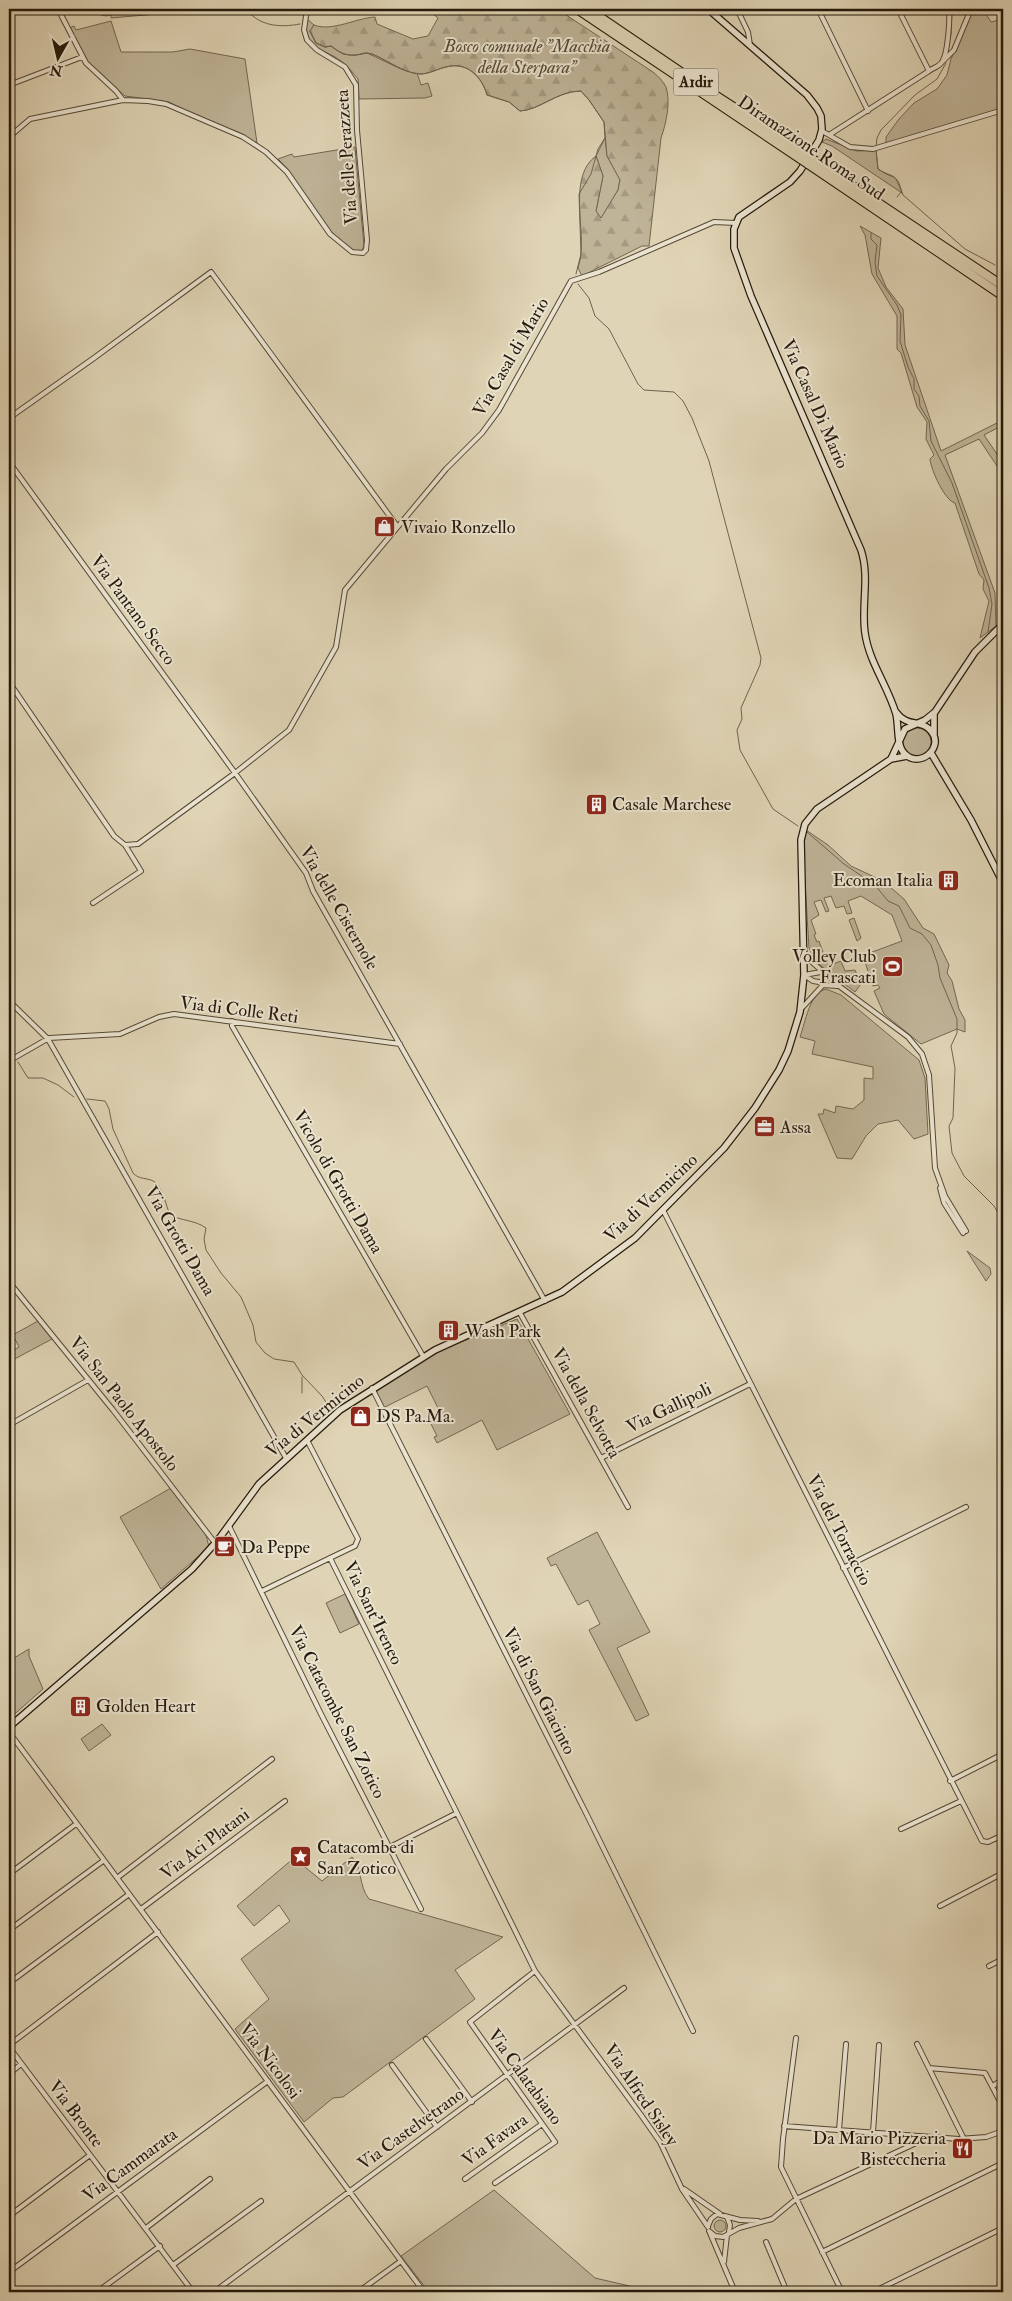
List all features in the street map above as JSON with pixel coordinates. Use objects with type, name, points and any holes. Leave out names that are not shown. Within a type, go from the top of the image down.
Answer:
[{"type":"highway","name":"Diramazione Roma Sud","points":[[577,9],[1003,286]]},
{"type":"highway","name":"Diramazione Roma Sud","points":[[588,9],[1003,296]]},
{"type":"main road","points":[[708,9],[814,103],[821,116],[822,131],[820,140],[800,171],[790,182],[745,212],[736,223]]},
{"type":"main road","name":"Via Casal Di Mario","points":[[736,223],[733,245],[739,267],[861,550],[866,570],[865,635],[870,652],[896,712],[900,739]]},
{"type":"main road","points":[[891,759],[905,729],[925,720],[935,712],[972,655],[1003,624]]},
{"type":"main road","points":[[896,712],[904,721],[927,727],[934,736]]},
{"type":"main road","points":[[900,739],[901,748],[907,756],[917,760],[931,753],[934,748],[933,722],[935,712]]},
{"type":"main road","points":[[931,753],[971,820],[1003,883]]},
{"type":"main road","name":"Via di Vermicino","points":[[9,1727],[162,1596],[216,1544],[256,1487],[340,1410],[423,1356],[520,1313],[562,1292],[630,1242],[714,1160],[758,1104],[786,1058],[801,1009],[804,955],[801,840],[804,826],[821,806],[891,759],[907,756]]},
{"type":"street","points":[[9,137],[30,119],[124,100],[118,92],[88,66],[58,9]]},
{"type":"street","name":"Via delle Perazzeta","points":[[124,100],[148,100],[166,104],[253,143],[282,167],[325,228],[348,250],[356,254],[363,253],[367,248],[367,237],[357,137],[356,85],[352,74],[343,65],[317,50],[308,40],[304,30],[308,9]]},
{"type":"street","points":[[737,9],[748,32],[750,45]]},
{"type":"street","points":[[818,9],[868,110]]},
{"type":"street","points":[[898,9],[929,71]]},
{"type":"street","points":[[943,61],[949,9]]},
{"type":"street","points":[[829,135],[950,57],[971,9]]},
{"type":"street","points":[[9,85],[82,57]]},
{"type":"street","points":[[822,131],[854,148],[873,149],[1003,110]]},
{"type":"street","name":"Via Casal di Mario","points":[[235,773],[289,730],[336,647],[345,590],[446,469],[488,426],[499,410],[571,282],[716,222],[736,223]]},
{"type":"street","points":[[9,418],[211,272],[397,526]]},
{"type":"street","name":"Via Pantano Secco","points":[[9,462],[235,773]]},
{"type":"street","points":[[9,682],[114,836],[125,845],[141,871],[93,904]]},
{"type":"street","points":[[125,845],[138,844],[235,773]]},
{"type":"street","name":"Via delle Cisternole","points":[[235,773],[306,873],[313,891],[545,1301]]},
{"type":"street","points":[[804,955],[839,986],[902,1032],[916,1045],[924,1059],[930,1079],[934,1162],[942,1198],[965,1232]]},
{"type":"street","points":[[804,975],[822,972]]},
{"type":"street","points":[[804,975],[813,981],[839,986]]},
{"type":"street","points":[[801,1009],[816,991],[824,985],[830,984]]},
{"type":"street","name":"Via Grotti Dama","points":[[9,1001],[48,1039],[286,1458]]},
{"type":"street","name":"Via di Colle Reti","points":[[48,1039],[120,1034],[170,1014],[400,1044]]},
{"type":"street","name":"Vicolo di Grotti Dama","points":[[232,1021],[232,1026],[258,1073],[423,1356]]},
{"type":"street","points":[[9,1061],[48,1039]]},
{"type":"street","name":"Via del Torraccio","points":[[663,1210],[982,1841],[987,1842],[1003,1835]]},
{"type":"street","name":"Via San Paolo Apostolo","points":[[9,1282],[216,1544]]},
{"type":"street","name":"Via della Selvotta","points":[[520,1313],[628,1507]]},
{"type":"street","points":[[9,1425],[88,1380]]},
{"type":"street","name":"Via Gallipoli","points":[[600,1458],[750,1384]]},
{"type":"street","name":"Via di San Giacinto","points":[[372,1388],[693,2031]]},
{"type":"street","name":"Via Sant'Ireneo","points":[[307,1440],[358,1539],[355,1546],[330,1558],[520,1942]]},
{"type":"street","points":[[843,1568],[966,1507]]},
{"type":"street","name":"Via Catacombe San Zotico","points":[[229,1526],[321,1714],[421,1909]]},
{"type":"street","points":[[262,1591],[330,1558]]},
{"type":"street","name":"Via Nicolosi","points":[[9,1732],[424,2292]]},
{"type":"street","points":[[950,1781],[1003,1754]]},
{"type":"street","points":[[117,1878],[272,1759]]},
{"type":"street","points":[[901,1829],[961,1800]]},
{"type":"street","name":"Via Aci Platani","points":[[141,1909],[285,1801]]},
{"type":"street","points":[[390,1847],[457,1813]]},
{"type":"street","points":[[9,1874],[76,1824]]},
{"type":"street","points":[[9,1930],[103,1861]]},
{"type":"street","points":[[940,1906],[1003,1873]]},
{"type":"street","points":[[9,1983],[128,1894]]},
{"type":"street","points":[[9,2046],[158,1932]]},
{"type":"street","name":"Via Alfred Sisley","points":[[520,1942],[535,1971],[660,2142],[680,2185],[709,2229],[736,2292]]},
{"type":"street","points":[[989,1966],[1003,1959]]},
{"type":"street","name":"Via Calatabiano","points":[[494,2183],[555,2142],[506,2076],[470,2022],[535,1971]]},
{"type":"street","name":"Via Castelvetrano","points":[[214,2292],[624,1988]]},
{"type":"street","points":[[796,2038],[784,2126],[781,2167],[842,2292]]},
{"type":"street","points":[[426,2039],[472,2102]]},
{"type":"street","points":[[839,2130],[846,2044]]},
{"type":"street","points":[[917,2044],[964,2139]]},
{"type":"street","points":[[873,2132],[879,2045]]},
{"type":"street","name":"Via Bronte","points":[[9,2046],[193,2292]]},
{"type":"street","points":[[9,2074],[21,2064]]},
{"type":"street","points":[[392,2065],[437,2127]]},
{"type":"street","points":[[929,2068],[985,2073],[1003,2107]]},
{"type":"street","points":[[993,2086],[1003,2080]]},
{"type":"street","name":"Via Cammarata","points":[[9,2272],[268,2081]]},
{"type":"street","name":"Via Favara","points":[[465,2179],[542,2124]]},
{"type":"street","points":[[784,2126],[964,2139],[1003,2131]]},
{"type":"street","points":[[761,2222],[740,2220],[723,2215],[711,2219],[709,2229],[717,2236],[728,2233],[761,2222],[775,2217],[796,2199],[929,2136]]},
{"type":"street","points":[[9,2216],[90,2155]]},
{"type":"street","points":[[822,2252],[1003,2163]]},
{"type":"street","points":[[146,2228],[210,2180]]},
{"type":"street","points":[[680,2185],[730,2222],[724,2264]]},
{"type":"street","points":[[173,2265],[261,2202]]},
{"type":"street","points":[[873,2292],[1003,2228]]},
{"type":"street","points":[[766,2242],[787,2292]]},
{"type":"street","points":[[97,2292],[160,2246]]},
{"type":"street","points":[[358,2292],[400,2261]]},
{"type":"green space","points":[[152,9],[187,9],[179,12],[111,18],[111,15],[119,13],[133,11],[146,13]]},
{"type":"green space","name":"Bosco comunale \"Macchia della Sterpara\"","points":[[427,9],[557,9],[653,72],[660,79],[666,87],[668,106],[661,138],[649,246],[642,246],[582,276],[578,268],[581,257],[580,188],[588,164],[596,156],[603,176],[596,211],[601,218],[618,190],[620,180],[607,156],[604,122],[581,91],[564,94],[535,107],[520,111],[509,102],[487,95],[481,82],[467,68],[454,66],[423,74],[413,73],[372,54],[348,55],[339,52],[331,46],[325,47],[316,43],[310,31],[314,25],[321,27],[336,26],[375,17],[377,24],[413,39],[428,36],[438,18]]},
{"type":"green space","points":[[974,9],[983,9],[991,22],[1003,19],[1003,108],[886,144],[886,137],[899,119],[914,103],[937,89],[947,75],[951,59]]},
{"type":"green space","points":[[307,19],[314,25],[310,31],[316,43],[325,47],[331,46],[343,54],[367,53],[401,69],[417,73],[421,85],[428,83],[432,96],[425,98],[359,99],[358,79],[344,63],[311,42],[308,37]]},
{"type":"green space","points":[[111,21],[121,52],[173,52],[190,49],[245,59],[257,143],[238,132],[210,123],[169,102],[125,96],[87,63],[69,28],[74,26],[76,30]]},
{"type":"green space","points":[[605,138],[607,156],[620,179],[618,190],[601,219],[596,211],[603,176],[596,156]]},
{"type":"green space","points":[[826,139],[857,151],[876,150],[878,169],[896,179],[902,193],[832,146],[822,142]]},
{"type":"green space","points":[[355,147],[364,246],[361,252],[348,248],[337,240],[315,213],[296,182],[278,159],[292,154],[294,157]]},
{"type":"green space","points":[[860,226],[881,238],[878,268],[886,287],[903,309],[905,345],[941,451],[1003,420],[1003,425],[984,435],[1003,463],[1003,475],[979,439],[945,455],[995,593],[996,626],[980,638],[989,601],[983,589],[984,580],[979,574],[955,503],[943,491],[933,470],[930,459],[934,455],[926,439],[927,422],[917,407],[901,353],[897,349],[897,316],[872,274],[865,235]]},
{"type":"green space","points":[[917,728],[927,732],[931,742],[927,752],[917,756],[907,752],[903,742],[907,732]]},
{"type":"green space","points":[[806,830],[828,845],[851,866],[883,881],[904,899],[923,928],[934,934],[949,965],[947,973],[952,981],[959,1009],[965,1020],[965,1032],[957,1029],[921,1044],[884,1014],[874,991],[880,988],[878,985],[873,986],[864,959],[867,954],[902,941],[892,915],[861,896],[848,901],[852,913],[847,914],[844,906],[836,908],[831,896],[824,898],[829,911],[826,912],[821,900],[814,902],[819,915],[811,920],[816,934],[814,935],[817,942],[819,941],[828,966],[841,961],[845,971],[855,970],[861,984],[855,992],[816,962],[809,948],[803,852]]},
{"type":"green space","points":[[854,918],[861,938],[857,941],[849,920]]},
{"type":"green space","points":[[826,989],[841,995],[919,1060],[925,1078],[928,1134],[914,1139],[898,1120],[878,1124],[866,1136],[852,1159],[837,1158],[818,1114],[823,1114],[824,1109],[835,1113],[836,1106],[853,1109],[864,1100],[864,1078],[873,1079],[873,1067],[812,1054],[815,1041],[800,1037],[812,1002],[820,991]]},
{"type":"green space","points":[[967,1251],[990,1268],[991,1274],[986,1281]]},
{"type":"green space","points":[[517,1319],[570,1414],[497,1450],[482,1420],[437,1443],[434,1437],[437,1436],[428,1418],[440,1412],[427,1386],[383,1408],[376,1390],[434,1353]]},
{"type":"green space","points":[[38,1321],[52,1339],[9,1362],[9,1347],[12,1351],[19,1347],[15,1339],[9,1342],[9,1337]]},
{"type":"green space","points":[[171,1488],[205,1531],[209,1547],[161,1589],[120,1517]]},
{"type":"green space","points":[[597,1532],[650,1632],[617,1648],[649,1715],[636,1721],[589,1630],[600,1624],[588,1600],[578,1605],[556,1564],[551,1566],[547,1558]]},
{"type":"green space","points":[[345,1594],[359,1624],[340,1633],[326,1603]]},
{"type":"green space","points":[[29,1649],[29,1656],[43,1689],[9,1719],[9,1661]]},
{"type":"green space","points":[[102,1724],[111,1735],[89,1751],[81,1739]]},
{"type":"green space","points":[[352,1857],[358,1866],[363,1888],[369,1899],[503,1937],[455,1970],[475,1999],[343,2097],[333,2098],[304,2122],[235,2029],[269,1999],[241,1959],[290,1921],[279,1905],[254,1926],[237,1906],[294,1858],[322,1881]]},
{"type":"green space","points":[[494,2190],[595,2278],[649,2292],[429,2292],[401,2256]]},
{"type":"green space","points":[[718,2220],[722,2220],[726,2226],[722,2232],[718,2232],[714,2228],[714,2224]]},
{"type":"waterway","points":[[76,9],[106,16],[127,11],[146,13],[152,9]]},
{"type":"waterway","points":[[168,9],[175,9]]},
{"type":"waterway","points":[[246,9],[257,19],[270,24],[285,26],[300,24]]},
{"type":"waterway","points":[[947,55],[951,34],[952,9]]},
{"type":"waterway","points":[[310,31],[316,43],[325,47],[331,46],[339,52],[348,55],[372,54],[413,73],[423,74],[454,66],[467,68],[481,82],[487,95],[509,102],[520,111],[535,107],[564,94],[581,91],[604,122],[605,138],[598,149],[591,174],[579,194],[581,254],[576,274]]},
{"type":"waterway","points":[[876,147],[877,138],[881,130],[915,95],[937,79],[946,63]]},
{"type":"waterway","points":[[876,150],[878,169],[896,179],[903,195],[965,249],[995,265]]},
{"type":"waterway","points":[[897,197],[901,192]]},
{"type":"waterway","points":[[871,233],[871,239],[877,245],[875,262],[877,276],[897,305],[901,315],[900,341],[914,379],[914,389],[919,396],[920,406],[929,421],[931,441],[952,483],[989,588],[992,604],[988,632]]},
{"type":"waterway","points":[[578,284],[589,298],[595,316],[609,329],[638,384],[644,390],[674,392],[683,401],[692,418],[709,461],[761,658],[760,665],[741,708],[742,719],[737,730],[740,750],[773,809],[798,826]]},
{"type":"waterway","points":[[807,832],[844,864],[875,885],[888,901],[899,906],[910,928],[922,934],[931,945],[940,978],[957,1019],[957,1033],[951,1046],[955,1068],[953,1118],[949,1126],[952,1153],[964,1176],[994,1206],[1003,1221]]},
{"type":"waterway","points":[[18,1062],[28,1078],[43,1078],[58,1085],[74,1097]]},
{"type":"waterway","points":[[87,1099],[105,1101],[109,1109],[113,1129],[133,1173],[138,1177],[152,1180],[158,1185],[170,1215],[197,1223],[206,1228],[204,1239],[206,1250],[221,1273],[241,1297],[253,1325],[256,1342],[265,1353],[274,1359],[294,1362],[302,1375],[322,1396],[331,1410]]},
{"type":"waterway","points":[[302,1377],[302,1393]]},
{"type":"place","name":"Vivaio Ronzello","points":[[385,527]]},
{"type":"place","name":"Casale Marchese","points":[[596,804]]},
{"type":"place","name":"Ecoman Italia","points":[[949,880]]},
{"type":"place","name":"Volley Club Frascati","points":[[892,966]]},
{"type":"place","name":"Assa","points":[[764,1127]]},
{"type":"place","name":"Wash Park","points":[[449,1331]]},
{"type":"place","name":"DS Pa.Ma.","points":[[360,1416]]},
{"type":"place","name":"Da Peppe","points":[[225,1547]]},
{"type":"place","name":"Golden Heart","points":[[80,1706]]},
{"type":"place","name":"Catacombe di San Zotico","points":[[301,1857]]},
{"type":"place","name":"Da Mario Pizzeria Bisteccheria","points":[[962,2148]]}]
